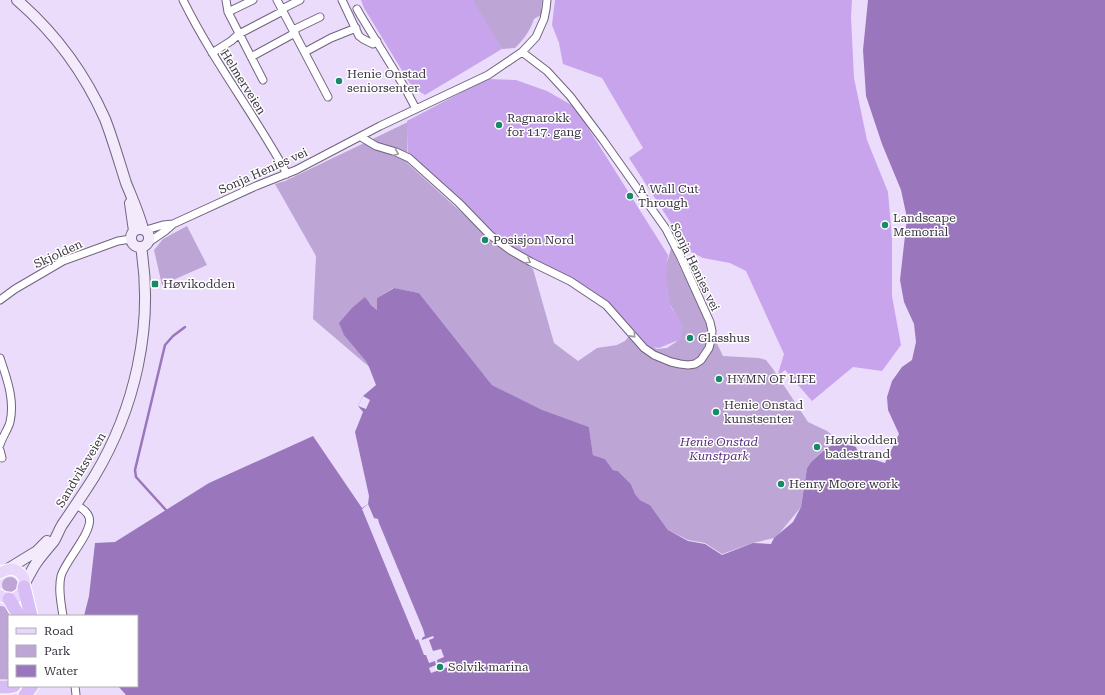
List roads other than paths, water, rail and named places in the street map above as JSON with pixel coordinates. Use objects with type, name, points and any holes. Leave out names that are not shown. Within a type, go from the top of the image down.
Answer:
[{"type":"highway","points":[[24,585],[31,615]]},
{"type":"highway","points":[[4,598],[19,615]]},
{"type":"highway","points":[[25,695],[31,687]]},
{"type":"main road","name":"Sandviksveien","points":[[17,0],[42,24],[58,43],[74,64],[95,99],[105,119],[127,184],[138,232],[149,235],[145,244],[145,308],[140,353],[135,380],[116,437],[94,478],[61,527],[55,540],[37,563],[24,585]]},
{"type":"main road","points":[[138,232],[133,243],[136,246],[145,244]]},
{"type":"main road","name":"Sandviksveien","points":[[3,571],[37,551],[61,527]]},
{"type":"main road","points":[[3,571],[18,571],[23,576],[24,585],[22,593],[19,596],[4,598]]},
{"type":"street","name":"Helmerveien","points":[[184,0],[194,23],[274,150],[287,174]]},
{"type":"street","points":[[226,0],[228,12],[263,80]]},
{"type":"street","points":[[228,12],[253,0]]},
{"type":"street","points":[[277,0],[328,97]]},
{"type":"street","points":[[212,53],[239,34],[300,0]]},
{"type":"street","points":[[342,0],[360,36],[372,44],[377,41]]},
{"type":"street","points":[[522,52],[534,40],[538,32],[544,19],[546,0]]},
{"type":"street","points":[[357,9],[416,109]]},
{"type":"street","points":[[251,57],[320,16]]},
{"type":"street","points":[[305,52],[356,28]]},
{"type":"street","name":"Sonja Henies vei","points":[[145,244],[173,224],[256,186],[287,174],[360,137],[416,109],[488,75],[522,52],[547,71],[570,96],[661,222],[681,258],[710,322],[712,331],[709,348],[701,360],[695,364],[688,365],[671,362],[654,355],[644,348],[606,305],[570,281],[510,250],[490,235],[459,203],[409,158],[376,146],[360,137]]},
{"type":"street","name":"Sonja Henies vei","points":[[138,232],[163,225],[173,224]]},
{"type":"street","name":"Skjolden","points":[[0,300],[15,288],[63,261],[138,232]]},
{"type":"street","points":[[0,358],[10,389],[12,405],[10,421],[0,445]]},
{"type":"street","points":[[0,450],[2,458]]},
{"type":"street","points":[[63,615],[60,590],[61,574],[87,531],[90,522],[85,511],[76,505]]},
{"type":"water","points":[[868,0],[1105,0],[1105,695],[126,695],[119,687],[138,687],[138,615],[84,615],[89,596],[95,543],[115,542],[209,483],[313,436],[362,508],[368,504],[369,496],[355,432],[363,412],[358,406],[363,396],[376,385],[365,360],[344,335],[339,323],[352,308],[365,297],[377,310],[377,298],[394,288],[419,293],[492,385],[542,410],[589,427],[593,455],[605,459],[613,470],[618,471],[631,484],[635,494],[640,500],[650,505],[668,530],[688,541],[705,544],[722,555],[753,543],[771,544],[774,538],[793,522],[801,507],[807,468],[823,451],[839,440],[856,447],[859,455],[885,463],[899,434],[888,410],[887,397],[892,381],[902,367],[912,360],[916,342],[914,324],[904,302],[900,280],[907,218],[901,190],[882,144],[866,96],[863,50]]},
{"type":"waterway","points":[[166,510],[136,477],[135,470],[165,345],[173,336],[185,327]]},
{"type":"place","name":"Henie Onstad seniorsenter","points":[[339,81]]},
{"type":"place","name":"Ragnarokk for 117. gang","points":[[499,125]]},
{"type":"place","name":"A Wall Cut Through","points":[[630,196]]},
{"type":"place","name":"Landscape Memorial","points":[[885,225]]},
{"type":"place","name":"Posisjon Nord","points":[[485,240]]},
{"type":"place","name":"Høvikodden","points":[[155,284]]},
{"type":"place","name":"Glasshus","points":[[690,338]]},
{"type":"place","name":"HYMN OF LIFE","points":[[719,379]]},
{"type":"place","name":"Henie Onstad kunstsenter","points":[[716,412]]},
{"type":"place","name":"Høvikodden badestrand","points":[[817,447]]},
{"type":"place","name":"Henry Moore work","points":[[781,484]]},
{"type":"place","name":"Solvik marina","points":[[440,667]]},
{"type":"park label","name":"Henie Onstad Kunstpark","points":[[719,449]]}]
